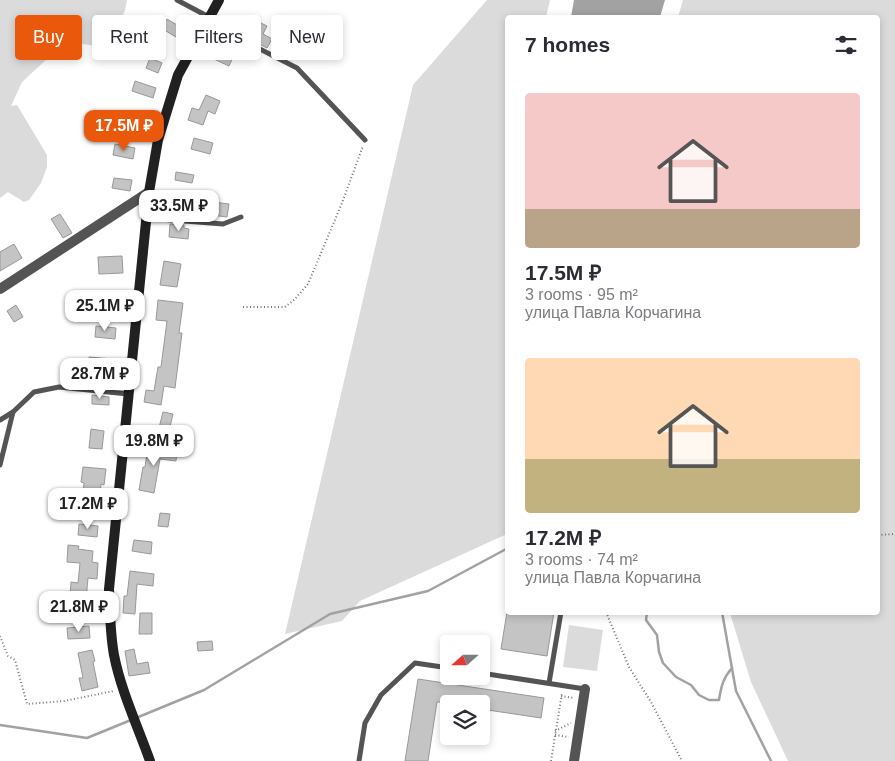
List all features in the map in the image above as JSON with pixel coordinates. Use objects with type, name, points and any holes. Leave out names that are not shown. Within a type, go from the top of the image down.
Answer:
[{"type":"main road","points":[[211,15],[219,0]]},
{"type":"main road","points":[[150,761],[124,690],[115,657],[110,627],[109,589],[149,192],[158,140],[178,75],[186,60]]},
{"type":"street","points":[[0,288],[149,192]]},
{"type":"street","points":[[574,761],[585,689]]},
{"type":"lane","points":[[177,0],[200,15]]},
{"type":"lane","points":[[261,49],[297,68],[365,140]]},
{"type":"lane","points":[[147,218],[223,224],[242,218]]},
{"type":"lane","points":[[0,420],[13,412],[34,392],[59,387],[128,394]]},
{"type":"lane","points":[[0,465],[13,412]]},
{"type":"lane","points":[[549,683],[560,615]]},
{"type":"lane","points":[[359,761],[365,723],[381,694],[416,663],[440,667]]},
{"type":"lane","points":[[490,674],[585,689]]},
{"type":"path","points":[[243,307],[285,307],[308,284],[342,203],[365,140]]},
{"type":"path","points":[[880,535],[895,534]]},
{"type":"path","points":[[607,615],[629,667],[651,702],[682,761]]},
{"type":"path","points":[[0,636],[8,656],[15,660],[28,704],[64,701],[82,696],[124,690]]},
{"type":"path","points":[[551,761],[563,685]]},
{"type":"path","points":[[561,696],[575,698]]},
{"type":"path","points":[[555,732],[571,723]]},
{"type":"path","points":[[555,735],[568,737]]},
{"type":"shaded area","points":[[0,0],[127,0],[123,15],[92,15],[92,45],[82,44],[82,15],[15,15],[15,60],[46,60],[22,82],[11,106],[17,105],[47,155],[47,167],[41,183],[29,200],[24,202],[8,192],[0,198]]},
{"type":"shaded area","points":[[487,0],[550,0],[546,15],[505,15],[505,535],[360,601],[342,621],[285,634],[413,85]]},
{"type":"shaded area","points":[[574,0],[665,0],[661,15],[571,15]]},
{"type":"shaded area","points":[[683,0],[895,0],[895,761],[788,761],[751,682],[731,615],[880,615],[880,15],[679,15]]},
{"type":"shaded area","points":[[569,625],[603,630],[597,671],[563,667]]},
{"type":"building","points":[[167,19],[176,24],[176,37],[166,31]]},
{"type":"building","points":[[261,23],[267,26],[263,34],[271,38],[267,48],[261,45]]},
{"type":"building","points":[[149,60],[162,63],[158,73],[146,68]]},
{"type":"building","points":[[216,60],[232,60],[229,66]]},
{"type":"building","points":[[135,81],[156,88],[153,98],[132,91]]},
{"type":"building","points":[[206,95],[220,101],[215,114],[208,111],[203,125],[188,120],[192,108],[199,110]]},
{"type":"building","points":[[130,115],[146,120],[142,130],[127,124]]},
{"type":"building","points":[[194,138],[213,143],[210,154],[191,149]]},
{"type":"building","points":[[115,144],[135,148],[133,159],[113,155]]},
{"type":"building","points":[[176,172],[194,175],[192,183],[175,180]]},
{"type":"building","points":[[114,178],[132,180],[130,191],[112,188]]},
{"type":"building","points":[[174,199],[188,201],[185,217],[171,216]]},
{"type":"building","points":[[213,202],[229,204],[227,217],[211,215]]},
{"type":"building","points":[[60,214],[72,233],[63,238],[51,219]]},
{"type":"building","points":[[170,224],[184,225],[184,228],[189,229],[188,239],[169,237]]},
{"type":"building","points":[[14,244],[22,258],[0,271],[0,252]]},
{"type":"building","points":[[122,256],[123,273],[99,274],[98,257]]},
{"type":"building","points":[[164,261],[181,264],[177,287],[160,285]]},
{"type":"building","points":[[104,299],[119,301],[118,312],[103,310]]},
{"type":"building","points":[[158,300],[183,303],[179,333],[182,333],[175,388],[164,386],[161,405],[144,402],[146,390],[154,391],[158,367],[161,367],[167,321],[156,320]]},
{"type":"building","points":[[16,305],[23,317],[14,322],[7,311]]},
{"type":"building","points":[[96,326],[116,328],[115,339],[95,337]]},
{"type":"building","points":[[89,357],[113,359],[110,388],[84,384],[84,377],[88,378]]},
{"type":"building","points":[[92,395],[109,397],[109,405],[92,404]]},
{"type":"building","points":[[163,412],[173,414],[168,435],[158,432]]},
{"type":"building","points":[[91,429],[104,431],[102,449],[89,448]]},
{"type":"building","points":[[148,447],[177,450],[176,461],[160,459],[154,493],[139,490]]},
{"type":"building","points":[[83,467],[106,469],[104,485],[101,484],[99,508],[82,507],[84,483],[81,482]]},
{"type":"building","points":[[160,513],[170,514],[168,527],[158,526]]},
{"type":"building","points":[[79,524],[98,526],[97,537],[78,535]]},
{"type":"building","points":[[134,540],[152,542],[151,554],[132,551]]},
{"type":"building","points":[[68,545],[79,546],[78,549],[93,551],[92,562],[98,563],[97,579],[88,578],[86,600],[70,599],[71,582],[78,583],[80,563],[67,562]]},
{"type":"building","points":[[130,571],[154,574],[153,586],[137,584],[135,614],[123,613],[124,596],[127,596]]},
{"type":"building","points":[[140,613],[152,613],[152,634],[139,634]]},
{"type":"building","points":[[507,615],[554,615],[547,656],[501,649]]},
{"type":"building","points":[[89,626],[90,638],[68,639],[67,628]]},
{"type":"building","points":[[212,641],[213,650],[198,651],[197,642]]},
{"type":"building","points":[[134,649],[137,664],[148,662],[150,673],[129,676],[125,651]]},
{"type":"building","points":[[92,650],[98,687],[82,691],[79,678],[83,678],[78,653]]},
{"type":"building","points":[[418,679],[440,682],[440,685],[458,685],[544,698],[541,718],[490,710],[490,695],[440,695],[440,702],[437,702],[428,761],[405,761]]},
{"type":"waterway","points":[[136,718],[204,690],[330,614],[428,591],[505,550]]},
{"type":"waterway","points":[[647,615],[646,620],[657,635],[659,652],[663,663],[676,677],[691,685],[699,695],[709,700],[719,700],[726,675],[732,668]]},
{"type":"waterway","points":[[723,615],[736,691],[771,761]]},
{"type":"waterway","points":[[0,725],[87,738],[131,720]]}]
